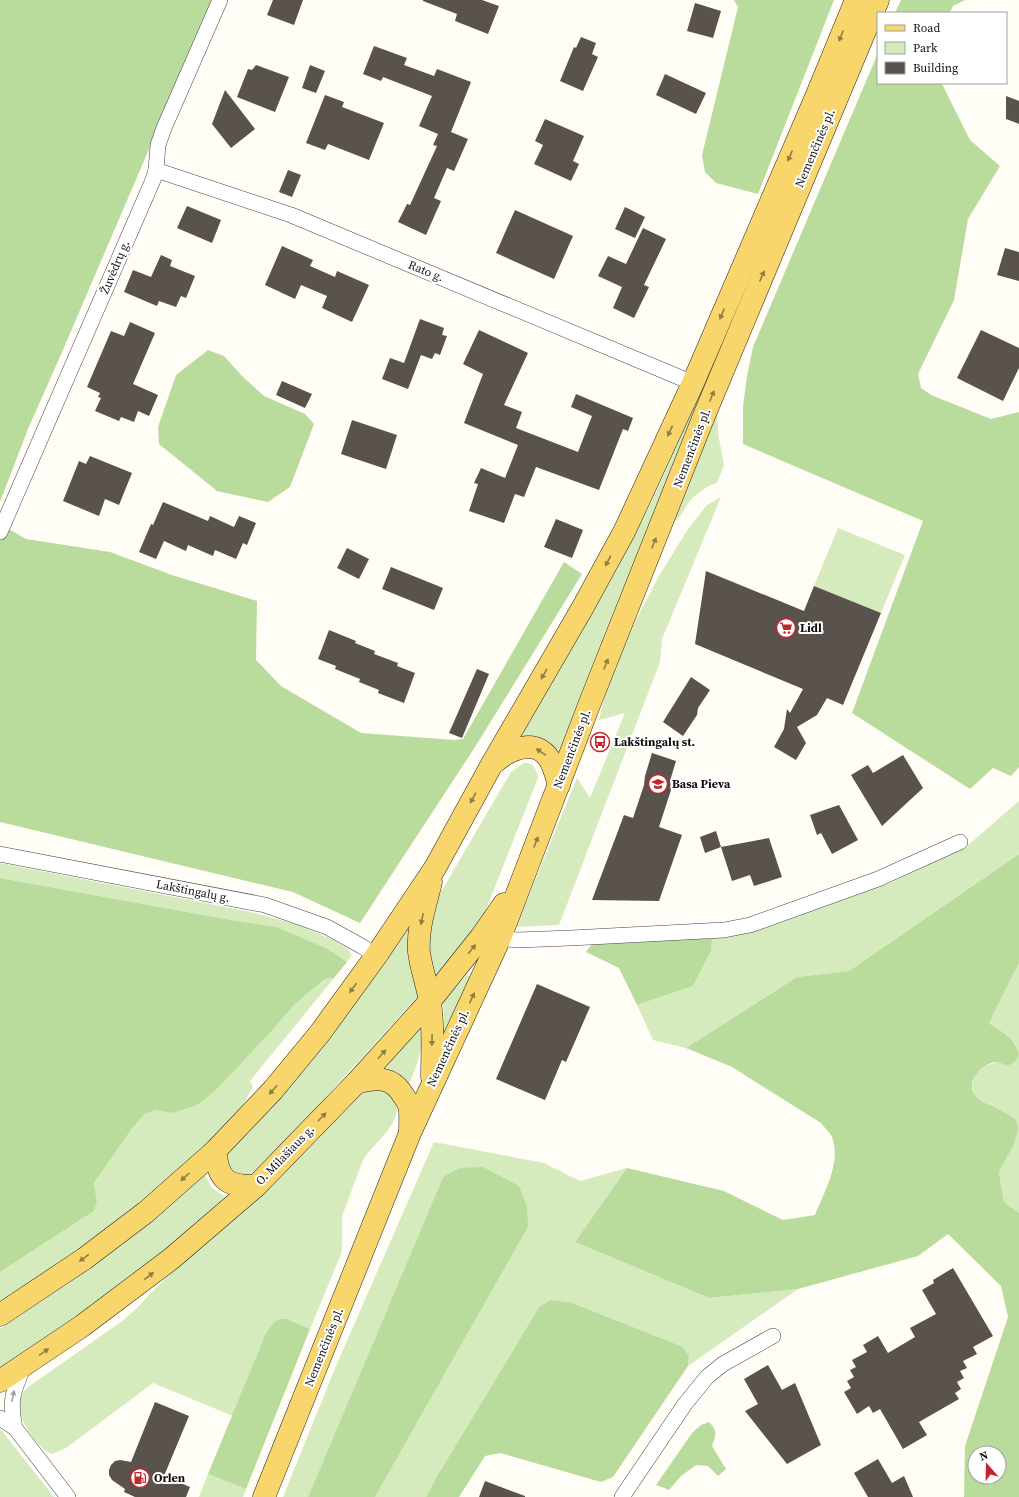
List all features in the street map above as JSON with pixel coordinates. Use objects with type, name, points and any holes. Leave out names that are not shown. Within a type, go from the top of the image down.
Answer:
[{"type":"main road","name":"Nemenčinės pl.","points":[[435,868],[492,764],[583,607],[625,530],[692,383],[816,97],[856,0]]},
{"type":"main road","name":"Nemenčinės pl.","points":[[264,1497],[410,1132],[500,938],[704,416],[878,0]]},
{"type":"main road","points":[[492,764],[505,754],[515,749],[532,747],[543,752],[552,763],[559,785]]},
{"type":"main road","points":[[0,1315],[84,1259],[146,1212],[214,1151],[272,1090],[315,1039],[376,956],[435,868]]},
{"type":"main road","points":[[432,1084],[433,1024],[430,1001],[419,951],[421,921],[435,868]]},
{"type":"main road","name":"O. Milašiaus g.","points":[[0,1381],[82,1326],[171,1259],[256,1186],[356,1082],[430,1001],[481,937],[522,879]]},
{"type":"main road","points":[[356,1082],[373,1078],[385,1079],[395,1084],[402,1092],[409,1105],[410,1132]]},
{"type":"main road","points":[[214,1151],[217,1167],[225,1180],[238,1186],[256,1186]]},
{"type":"street","name":"Žuvėdrų g.","points":[[0,532],[156,170],[158,145],[164,128],[220,0]]},
{"type":"street","name":"Rato g.","points":[[156,170],[291,215],[692,383]]},
{"type":"street","points":[[500,938],[517,940],[571,938],[724,930],[744,926],[878,879],[960,842]]},
{"type":"street","name":"Lakštingalų g.","points":[[0,854],[265,905],[327,927],[376,956]]},
{"type":"street","points":[[622,1497],[685,1404],[707,1377],[723,1364],[773,1336]]},
{"type":"street","points":[[15,1428],[11,1411],[12,1396],[24,1366]]},
{"type":"street","points":[[0,1418],[15,1428],[68,1497]]},
{"type":"green space","points":[[0,0],[213,0],[28,429],[0,502]]},
{"type":"green space","points":[[734,0],[834,0],[758,194],[716,183],[705,172],[702,155],[738,7]]},
{"type":"green space","points":[[901,0],[965,0],[953,6],[950,12],[895,12]]},
{"type":"green space","points":[[877,55],[877,84],[942,84],[970,140],[1000,166],[968,219],[954,300],[918,374],[921,388],[931,395],[991,419],[1019,412],[1019,767],[1011,776],[993,768],[970,789],[852,713],[923,521],[743,444],[743,407],[753,347]]},
{"type":"green space","points":[[208,350],[224,356],[242,376],[264,396],[305,414],[314,424],[290,487],[268,502],[217,491],[159,444],[158,427],[176,375]]},
{"type":"green space","points":[[710,359],[716,361],[561,750],[558,753],[547,743],[522,739],[520,736],[594,611],[645,515],[674,452]]},
{"type":"green space","points":[[717,412],[718,433],[724,465],[717,483],[697,494],[681,515],[673,522]]},
{"type":"green space","points":[[721,497],[662,639],[660,662],[559,925],[516,927],[577,778],[590,798],[625,713],[599,720],[608,680],[636,620],[659,576],[688,529],[707,505]]},
{"type":"green space","points":[[0,524],[26,539],[110,552],[172,575],[257,601],[256,660],[281,686],[361,733],[455,740],[463,739],[564,562],[582,574],[475,747],[360,923],[293,892],[0,822]]},
{"type":"green space","points":[[838,528],[905,555],[881,613],[814,586]]},
{"type":"green space","points":[[524,763],[530,764],[534,767],[538,778],[483,917],[438,975],[436,975],[430,956],[428,940],[438,897],[511,772]]},
{"type":"green space","points":[[1019,801],[1019,854],[849,971],[797,977],[686,1048],[653,1040],[637,1005],[693,986],[711,951],[712,939],[888,884],[966,847]]},
{"type":"green space","points":[[1019,854],[1019,963],[989,1023],[1011,1039],[1019,1055],[1015,1062],[1007,1066],[995,1062],[984,1067],[976,1075],[972,1085],[973,1091],[978,1098],[1016,1120],[1018,1131],[1012,1148],[999,1172],[1004,1202],[1019,1213],[1019,1497],[964,1497],[965,1446],[1008,1317],[1001,1286],[948,1234],[918,1256],[798,1289],[709,1298],[575,1242],[627,1168],[724,1191],[783,1220],[815,1215],[834,1165],[834,1145],[831,1135],[821,1123],[732,1067],[686,1048],[797,977],[849,971]]},
{"type":"green space","points":[[0,863],[246,911],[296,924],[333,940],[348,949],[352,955],[347,962],[328,949],[277,927],[0,878]]},
{"type":"green space","points":[[0,878],[277,927],[328,949],[347,962],[334,978],[325,979],[294,1005],[269,1034],[215,1091],[197,1105],[173,1113],[155,1110],[145,1114],[133,1127],[94,1183],[97,1202],[94,1211],[0,1272]]},
{"type":"green space","points":[[407,929],[410,929],[408,957],[419,995],[293,1133],[247,1177],[233,1178],[225,1157],[285,1091]]},
{"type":"green space","points":[[712,939],[711,951],[693,986],[637,1005],[619,968],[586,952],[595,940]]},
{"type":"green space","points":[[1019,963],[1019,1213],[1004,1202],[999,1172],[1012,1148],[1000,1110],[982,1101],[975,1095],[972,1086],[974,1075],[985,1066],[997,1062],[1016,1045],[1007,1035],[989,1023]]},
{"type":"green space","points":[[467,975],[470,976],[445,1036],[443,1036],[443,1002]]},
{"type":"green space","points":[[334,978],[250,1081],[253,1087],[237,1115],[228,1125],[139,1205],[73,1254],[0,1303],[0,1272],[94,1211],[97,1202],[94,1183],[133,1127],[145,1114],[155,1110],[173,1113],[215,1091],[269,1034],[294,1005],[325,979]]},
{"type":"green space","points":[[421,1027],[423,1029],[423,1036],[421,1050],[409,1084],[399,1074],[386,1068]]},
{"type":"green space","points":[[364,1089],[387,1091],[396,1104],[397,1111],[391,1126],[363,1160],[342,1216],[341,1254],[310,1329],[287,1319],[274,1323],[266,1333],[233,1416],[153,1383],[66,1448],[52,1454],[41,1447],[30,1434],[20,1412],[20,1400],[26,1389],[121,1322],[135,1310],[176,1267]]},
{"type":"green space","points":[[434,1142],[544,1163],[580,1181],[627,1168],[575,1242],[709,1298],[798,1289],[688,1366],[689,1355],[681,1346],[570,1302],[550,1300],[539,1307],[426,1497],[375,1497],[528,1227],[443,1177],[308,1497],[283,1497],[336,1366]]},
{"type":"green space","points":[[483,1167],[519,1186],[527,1207],[528,1227],[375,1497],[308,1497],[443,1177],[460,1168]]},
{"type":"green space","points":[[205,1175],[212,1188],[225,1197],[159,1255],[65,1326],[0,1368],[0,1329],[73,1281],[134,1236]]},
{"type":"green space","points":[[550,1300],[570,1302],[681,1346],[689,1355],[688,1366],[613,1477],[601,1482],[500,1453],[485,1456],[459,1497],[426,1497],[539,1307]]},
{"type":"green space","points":[[280,1319],[287,1319],[310,1329],[246,1489],[208,1474],[266,1333],[274,1322]]},
{"type":"green space","points":[[709,1422],[715,1431],[712,1446],[726,1469],[718,1476],[708,1466],[696,1465],[681,1476],[669,1490],[656,1485],[692,1433],[701,1425]]},
{"type":"green space","points":[[0,1429],[2,1431],[54,1497],[0,1497]]},
{"type":"green space","points":[[208,1474],[246,1489],[243,1497],[199,1497]]},
{"type":"building","points":[[273,0],[303,0],[294,25],[267,15]]},
{"type":"building","points":[[423,0],[482,0],[499,6],[488,34],[455,21],[457,14]]},
{"type":"building","points":[[695,3],[721,11],[713,38],[687,31]]},
{"type":"building","points":[[581,37],[596,43],[592,54],[598,57],[583,91],[560,81],[574,47],[576,48]]},
{"type":"building","points":[[374,46],[407,58],[404,65],[434,76],[437,69],[471,82],[451,132],[468,139],[454,171],[447,168],[434,198],[441,201],[426,235],[398,222],[407,204],[410,205],[437,146],[433,145],[438,134],[419,126],[432,96],[383,77],[381,81],[363,74]]},
{"type":"building","points":[[256,65],[289,77],[275,112],[237,97],[248,69],[252,70]]},
{"type":"building","points":[[310,65],[325,71],[316,93],[302,88]]},
{"type":"building","points":[[665,74],[706,93],[696,114],[656,95]]},
{"type":"building","points":[[225,90],[255,129],[231,148],[212,124]]},
{"type":"building","points":[[325,95],[344,102],[342,107],[384,123],[369,160],[328,144],[325,150],[306,143]]},
{"type":"building","points":[[1006,96],[1019,101],[1019,124],[1006,119]]},
{"type":"building","points":[[545,119],[584,136],[573,161],[579,164],[571,181],[534,164],[543,145],[535,141]]},
{"type":"building","points":[[288,170],[301,175],[292,197],[279,192]]},
{"type":"building","points":[[187,206],[221,220],[212,243],[177,228]]},
{"type":"building","points":[[625,207],[645,217],[635,238],[615,229]]},
{"type":"building","points":[[515,210],[573,236],[554,279],[496,253]]},
{"type":"building","points":[[643,228],[666,239],[644,285],[649,287],[634,318],[613,308],[622,287],[598,276],[608,256],[626,264]]},
{"type":"building","points":[[282,246],[313,260],[310,266],[335,277],[337,271],[369,285],[352,322],[322,308],[327,296],[301,285],[295,299],[265,285]]},
{"type":"building","points":[[1005,248],[1019,252],[1019,281],[997,275]]},
{"type":"building","points":[[161,255],[172,260],[170,266],[195,276],[186,298],[181,296],[176,307],[159,301],[157,306],[124,292],[133,270],[151,277]]},
{"type":"building","points":[[420,319],[444,328],[442,335],[447,336],[440,355],[435,353],[432,359],[421,355],[408,389],[382,379],[390,358],[404,363]]},
{"type":"building","points":[[130,322],[155,333],[133,384],[158,395],[149,416],[138,411],[134,422],[121,417],[119,421],[95,411],[101,398],[98,397],[100,393],[87,387],[111,331],[124,336]]},
{"type":"building","points":[[479,330],[528,353],[504,405],[522,412],[516,428],[578,452],[592,416],[571,407],[576,394],[633,418],[628,431],[623,429],[599,490],[536,467],[524,497],[515,494],[504,523],[469,511],[478,484],[474,483],[481,468],[505,478],[518,445],[464,423],[483,374],[463,364]]},
{"type":"building","points":[[981,330],[1019,348],[1019,368],[1003,401],[957,378]]},
{"type":"building","points":[[282,381],[312,394],[305,408],[276,395]]},
{"type":"building","points":[[352,420],[397,435],[386,469],[341,454]]},
{"type":"building","points":[[90,456],[132,473],[119,505],[105,499],[99,516],[63,501],[79,461],[86,464]]},
{"type":"building","points":[[163,502],[208,521],[210,516],[234,527],[239,516],[256,523],[247,545],[243,543],[236,559],[215,550],[213,556],[188,545],[186,551],[164,541],[156,559],[139,552],[151,524],[153,525]]},
{"type":"building","points":[[556,519],[583,530],[572,558],[544,547]]},
{"type":"building","points":[[347,548],[369,559],[359,579],[337,568]]},
{"type":"building","points":[[391,567],[443,588],[434,610],[382,589]]},
{"type":"building","name":"Lidl","points":[[706,571],[804,611],[814,586],[881,613],[843,705],[827,698],[817,715],[797,727],[806,743],[796,760],[774,747],[784,729],[787,709],[790,713],[803,689],[695,644]]},
{"type":"building","points":[[329,630],[356,641],[355,643],[375,651],[374,654],[398,663],[397,666],[415,673],[404,703],[378,693],[379,690],[359,682],[360,679],[335,669],[336,666],[318,659]]},
{"type":"building","points":[[477,669],[489,674],[462,738],[449,733]]},
{"type":"building","points":[[691,677],[710,690],[698,708],[697,715],[683,736],[663,722]]},
{"type":"building","points":[[652,753],[676,761],[670,781],[671,790],[659,827],[682,835],[659,901],[592,900],[624,815],[633,818],[644,785],[645,776]]},
{"type":"building","points":[[903,755],[923,788],[882,826],[851,775],[868,765],[873,773]]},
{"type":"building","points":[[839,805],[858,840],[832,854],[821,833],[817,835],[810,815]]},
{"type":"building","points":[[716,831],[721,847],[705,853],[700,837]]},
{"type":"building","points":[[769,838],[782,877],[754,886],[750,875],[732,881],[721,847]]},
{"type":"building","points":[[537,984],[590,1007],[566,1062],[562,1060],[545,1100],[496,1079]]},
{"type":"building","points":[[953,1268],[993,1336],[973,1347],[977,1354],[963,1361],[967,1368],[960,1371],[964,1378],[957,1382],[961,1389],[955,1393],[959,1399],[919,1422],[927,1435],[903,1449],[880,1409],[873,1413],[869,1406],[857,1414],[844,1392],[851,1388],[847,1381],[854,1377],[850,1370],[856,1367],[852,1360],[867,1352],[863,1345],[878,1336],[888,1353],[915,1337],[910,1328],[936,1314],[922,1290],[934,1283],[933,1280]]},
{"type":"building","points":[[768,1365],[782,1390],[795,1383],[821,1445],[787,1464],[745,1411],[758,1404],[744,1379]]},
{"type":"building","points":[[155,1402],[189,1416],[164,1476],[190,1487],[186,1497],[135,1497],[124,1492],[125,1489],[112,1480],[109,1475],[111,1465],[115,1461],[120,1460],[131,1462]]},
{"type":"building","points":[[878,1459],[892,1483],[904,1476],[913,1497],[868,1497],[854,1473]]},
{"type":"building","points":[[485,1481],[525,1496],[525,1497],[479,1497]]},
{"type":"place","name":"Lidl","points":[[786,628]]},
{"type":"place","name":"Lakštingalų st.","points":[[600,742]]},
{"type":"place","name":"Basa Pieva","points":[[658,784]]},
{"type":"place","name":"Orlen","points":[[140,1478]]}]
